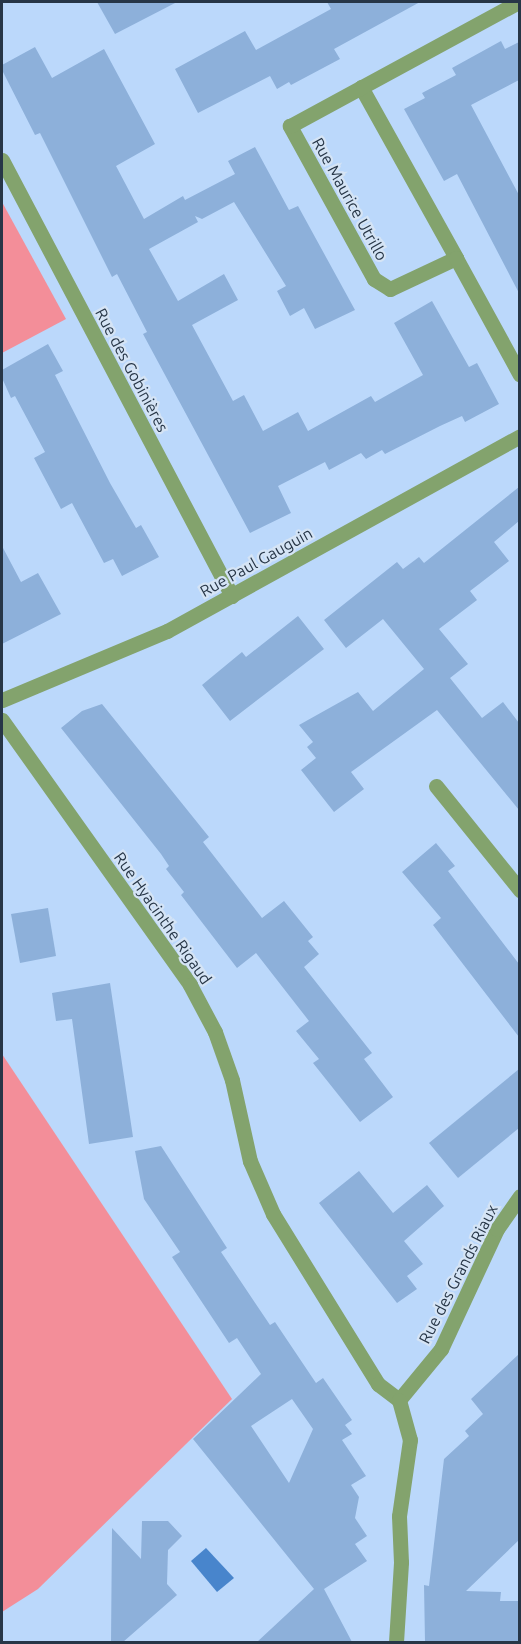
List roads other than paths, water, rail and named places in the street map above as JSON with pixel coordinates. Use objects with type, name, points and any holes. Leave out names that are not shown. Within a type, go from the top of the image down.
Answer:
[{"type":"street","name":"Rue Maurice Utrillo","points":[[456,258],[390,289],[374,279],[290,126],[518,2]]},
{"type":"street","points":[[361,87],[519,375]]},
{"type":"street","name":"Rue des Gobinières","points":[[2,160],[232,596]]},
{"type":"street","name":"Rue Paul Gauguin","points":[[2,700],[142,643],[232,596],[519,436]]},
{"type":"street","name":"Rue Hyacinthe Rigaud","points":[[2,720],[190,985],[215,1032],[232,1080],[250,1161],[273,1214],[378,1384],[399,1400]]},
{"type":"street","points":[[436,786],[519,890]]},
{"type":"street","name":"Rue des Grands Riaux","points":[[399,1400],[441,1349],[497,1229],[519,1196]]},
{"type":"street","points":[[396,1642],[401,1562],[399,1516],[410,1440],[399,1400]]},
{"type":"water","points":[[206,1548],[234,1578],[217,1592],[191,1561]]}]
